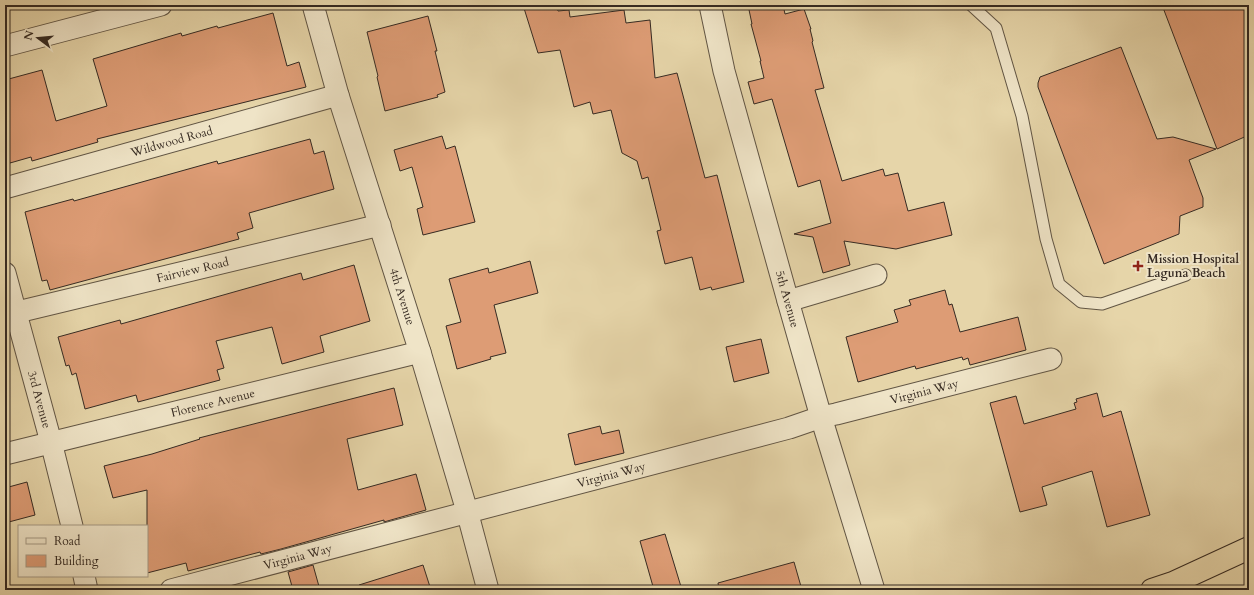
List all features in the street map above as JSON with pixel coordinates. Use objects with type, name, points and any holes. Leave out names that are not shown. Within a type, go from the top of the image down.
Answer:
[{"type":"highway","points":[[1152,590],[1173,583],[1249,548]]},
{"type":"street","points":[[5,46],[161,5]]},
{"type":"street","name":"4th Avenue","points":[[313,5],[338,95],[420,352],[467,512],[488,590]]},
{"type":"street","name":"5th Avenue","points":[[710,5],[724,71],[788,301],[821,417],[874,590]]},
{"type":"street","name":"Wildwood Road","points":[[5,188],[338,95]]},
{"type":"street","name":"Fairview Road","points":[[10,313],[380,225]]},
{"type":"street","name":"3rd Avenue","points":[[5,273],[10,313],[51,442],[72,525]]},
{"type":"street","points":[[788,301],[876,275]]},
{"type":"street","name":"Florence Avenue","points":[[5,454],[420,352]]},
{"type":"street","name":"Virginia Way","points":[[171,590],[789,428],[821,417],[1051,359]]},
{"type":"street","points":[[84,577],[87,590]]},
{"type":"lane","points":[[971,5],[996,28],[1022,116],[1046,239],[1059,284],[1081,302],[1102,304],[1186,274]]},
{"type":"building","points":[[523,5],[556,5],[558,11],[569,10],[570,17],[624,10],[626,23],[650,20],[655,78],[677,73],[705,178],[717,175],[744,282],[712,290],[711,287],[700,290],[692,257],[665,264],[657,231],[661,230],[648,177],[642,179],[637,161],[622,153],[611,110],[593,114],[590,102],[574,107],[560,50],[538,53]]},
{"type":"building","points":[[748,5],[783,5],[785,14],[804,9],[811,29],[812,42],[824,88],[815,90],[842,181],[883,169],[885,176],[898,173],[908,211],[944,202],[952,235],[896,249],[844,241],[850,265],[823,273],[813,237],[794,234],[831,223],[820,180],[798,187],[772,99],[754,104],[748,82],[764,78]]},
{"type":"building","points":[[1162,5],[1249,5],[1249,135],[1217,149]]},
{"type":"building","points":[[273,13],[287,66],[299,62],[306,87],[97,139],[98,142],[32,161],[31,157],[10,163],[5,148],[5,80],[42,70],[56,121],[107,106],[93,59],[181,33],[182,36]]},
{"type":"building","points":[[428,16],[445,92],[437,95],[438,97],[385,111],[367,32]]},
{"type":"building","points":[[1121,47],[1157,139],[1173,137],[1216,149],[1189,160],[1203,198],[1203,207],[1180,216],[1179,234],[1104,264],[1038,87],[1038,83],[1040,77]]},
{"type":"building","points":[[442,136],[446,149],[455,146],[475,222],[423,235],[417,209],[423,207],[412,167],[400,171],[394,150]]},
{"type":"building","points":[[310,139],[314,154],[324,151],[334,189],[249,213],[253,228],[237,233],[239,239],[50,290],[47,280],[42,281],[25,212],[73,199],[74,201],[217,161],[218,164]]},
{"type":"building","points":[[530,261],[538,293],[494,305],[506,353],[457,369],[446,326],[461,322],[449,279],[488,268],[489,273]]},
{"type":"building","points":[[354,265],[370,321],[320,336],[324,352],[282,364],[272,327],[216,341],[224,368],[217,370],[220,380],[138,402],[136,395],[85,409],[76,373],[72,375],[69,365],[66,366],[58,337],[120,320],[121,324],[301,273],[303,280]]},
{"type":"building","points":[[945,290],[949,305],[952,304],[960,332],[1018,317],[1026,350],[970,365],[968,358],[963,360],[962,357],[916,369],[915,366],[858,382],[846,337],[898,322],[894,310],[911,305],[909,300]]},
{"type":"building","points":[[761,339],[769,373],[734,382],[726,347]]},
{"type":"building","points":[[394,388],[403,425],[347,439],[358,490],[416,474],[426,510],[384,522],[384,520],[281,549],[261,554],[260,552],[188,571],[186,563],[148,573],[147,490],[113,498],[104,466],[152,454],[200,439],[199,438]]},
{"type":"building","points":[[1097,393],[1103,417],[1121,411],[1150,515],[1107,527],[1092,471],[1042,487],[1047,505],[1020,512],[990,403],[1016,396],[1024,424],[1076,409],[1074,403],[1077,402],[1076,399]]},
{"type":"building","points":[[600,426],[602,434],[619,430],[624,453],[575,465],[568,434]]},
{"type":"building","points":[[27,482],[35,515],[5,523],[5,488]]},
{"type":"building","points":[[665,534],[682,590],[654,590],[640,541]]},
{"type":"building","points":[[794,562],[802,590],[719,590],[718,583]]},
{"type":"building","points":[[313,565],[320,590],[293,590],[288,572]]},
{"type":"building","points":[[423,565],[431,590],[360,590],[359,585]]},
{"type":"place","name":"Mission Hospital Laguna Beach","points":[[1138,266]]}]
